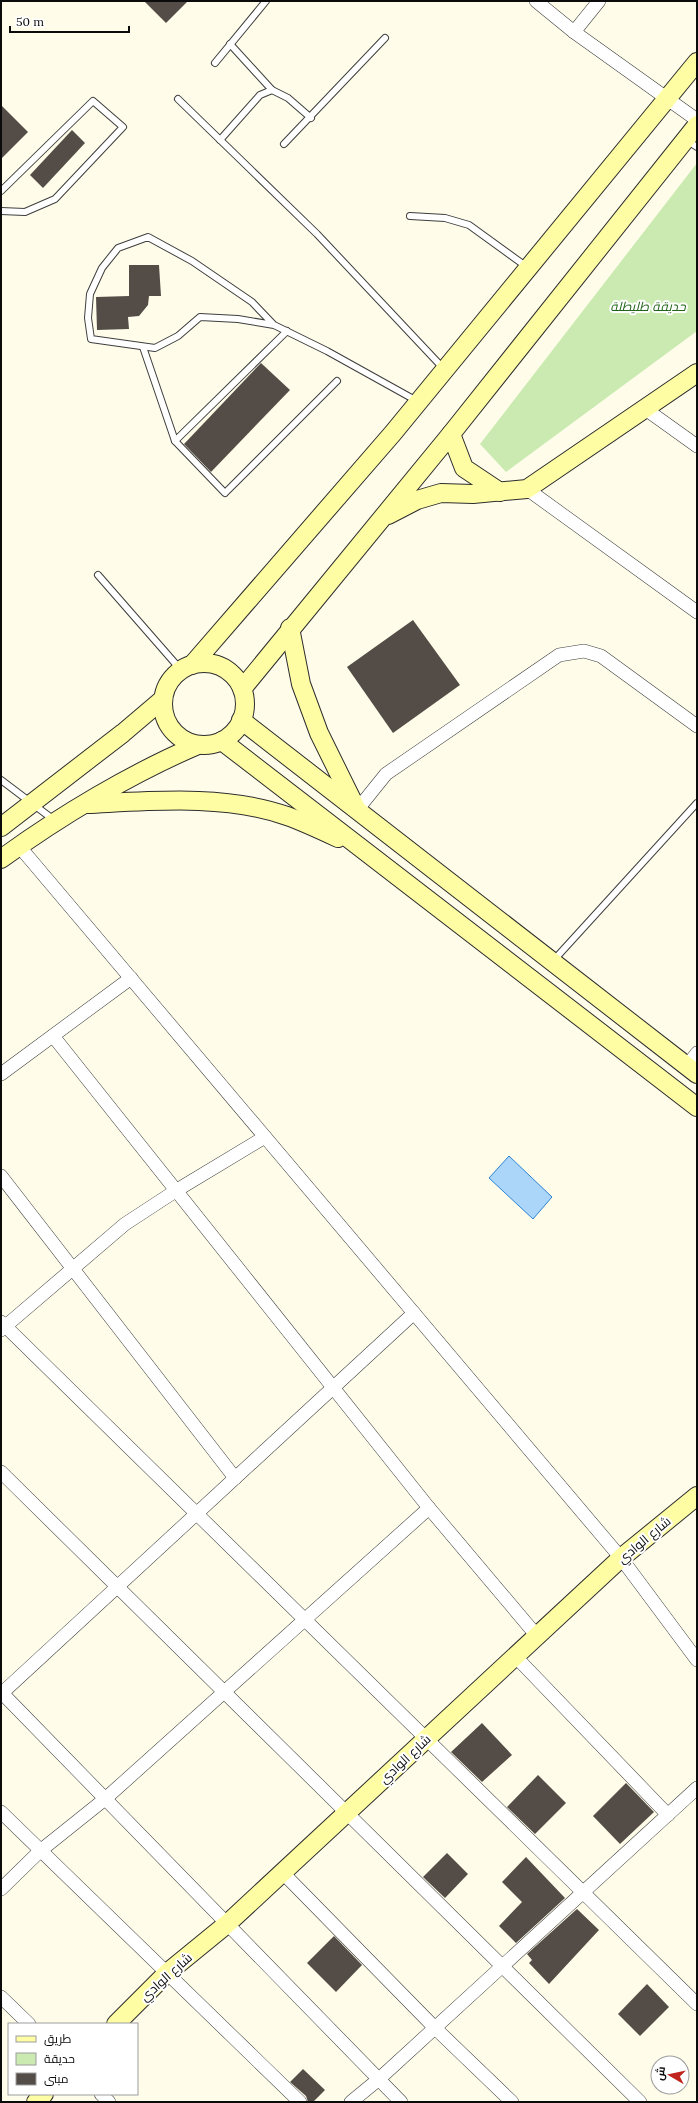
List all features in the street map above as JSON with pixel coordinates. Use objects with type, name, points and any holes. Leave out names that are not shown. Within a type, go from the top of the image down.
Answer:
[{"type":"main road","points":[[198,745],[181,738],[168,724],[164,712],[163,699],[166,688],[172,678],[186,667],[419,402],[697,62]]},
{"type":"main road","points":[[242,689],[290,628],[691,143],[697,124]]},
{"type":"main road","points":[[382,518],[417,500],[441,493],[473,494],[527,489],[697,373]]},
{"type":"main road","points":[[451,434],[464,468],[500,492]]},
{"type":"main road","points":[[290,628],[301,684],[318,733],[357,810]]},
{"type":"main road","points":[[1,859],[86,804],[165,759],[198,745],[222,741],[233,732],[241,720],[244,710],[242,689],[236,678],[227,670],[216,665],[204,663],[186,667]]},
{"type":"main road","points":[[1,828],[163,699]]},
{"type":"main road","points":[[241,720],[552,962],[694,1064]]},
{"type":"main road","points":[[222,741],[697,1107]]},
{"type":"main road","points":[[86,804],[182,800],[236,804],[286,815],[364,849]]},
{"type":"main road","name":"شارع الوادي","points":[[117,2023],[167,1973],[227,1924],[283,1873],[621,1558],[697,1496]]},
{"type":"street","points":[[536,1],[574,32],[697,120]]},
{"type":"street","points":[[574,32],[599,1]]},
{"type":"street","points":[[644,408],[697,446]]},
{"type":"street","points":[[527,489],[697,612]]},
{"type":"street","points":[[357,810],[386,774],[559,655],[584,651],[601,656],[697,726]]},
{"type":"street","points":[[19,846],[621,1558],[697,1660]]},
{"type":"street","points":[[1,1074],[131,978]]},
{"type":"street","points":[[53,1036],[429,1508],[537,1636]]},
{"type":"street","points":[[265,1137],[176,1190],[125,1224],[2,1326],[697,2004]]},
{"type":"street","points":[[1,1176],[235,1478]]},
{"type":"street","points":[[402,2102],[1,1693],[414,1313]]},
{"type":"street","points":[[1,1472],[640,2102]]},
{"type":"street","points":[[1,1889],[40,1851],[105,1799],[429,1508]]},
{"type":"street","points":[[516,1656],[668,1815]]},
{"type":"street","points":[[351,2102],[379,2079],[502,1966],[584,1894],[697,1788]]},
{"type":"street","points":[[1,1812],[300,2102]]},
{"type":"street","points":[[283,1873],[435,2028],[512,2102]]},
{"type":"street","points":[[1,1997],[28,2023]]},
{"type":"lane","points":[[215,63],[266,1]]},
{"type":"lane","points":[[284,144],[311,118],[385,38]]},
{"type":"lane","points":[[230,44],[272,90],[288,98],[311,118]]},
{"type":"lane","points":[[220,140],[260,95],[272,90]]},
{"type":"lane","points":[[178,99],[317,234],[445,370]]},
{"type":"lane","points":[[1,191],[93,101],[123,127],[55,199],[24,212],[1,211]]},
{"type":"lane","points":[[410,216],[445,218],[469,225],[528,268]]},
{"type":"lane","points":[[274,325],[252,302],[192,261],[148,237],[118,248],[102,268],[90,294],[88,318],[91,339],[154,348],[178,336],[200,317],[238,319],[274,325],[327,351],[419,402]]},
{"type":"lane","points":[[175,441],[287,331]]},
{"type":"lane","points":[[143,347],[175,441],[225,493],[337,381]]},
{"type":"lane","points":[[98,575],[186,667]]},
{"type":"lane","points":[[1,780],[57,822]]},
{"type":"lane","points":[[552,962],[697,803]]},
{"type":"green space","name":"حديقة طليطلة","points":[[697,163],[697,331],[506,472],[480,444]]},
{"type":"water","points":[[509,1156],[552,1197],[533,1219],[489,1178]]},
{"type":"building","points":[[144,1],[188,1],[166,23]]},
{"type":"building","points":[[1,105],[28,132],[1,159]]},
{"type":"building","points":[[72,130],[85,143],[43,188],[30,175]]},
{"type":"building","points":[[129,265],[159,265],[161,296],[149,296],[148,305],[139,316],[128,317],[129,329],[97,330],[96,297],[129,296]]},
{"type":"building","points":[[261,363],[290,390],[211,472],[184,444]]},
{"type":"building","points":[[413,620],[460,685],[393,733],[347,667]]},
{"type":"building","points":[[482,1723],[512,1755],[482,1782],[451,1752]]},
{"type":"building","points":[[538,1775],[566,1803],[535,1834],[507,1807]]},
{"type":"building","points":[[626,1783],[654,1812],[620,1844],[593,1816]]},
{"type":"building","points":[[447,1853],[468,1874],[445,1898],[423,1877]]},
{"type":"building","points":[[526,1857],[565,1898],[516,1943],[499,1926],[522,1902],[502,1882]]},
{"type":"building","points":[[577,1909],[599,1930],[549,1984],[529,1963],[532,1960],[527,1954]]},
{"type":"building","points":[[334,1936],[362,1965],[336,1992],[307,1963]]},
{"type":"building","points":[[647,1984],[669,2007],[640,2036],[618,2014]]},
{"type":"building","points":[[303,2069],[325,2090],[313,2102],[308,2102],[306,2096],[290,2082]]}]
